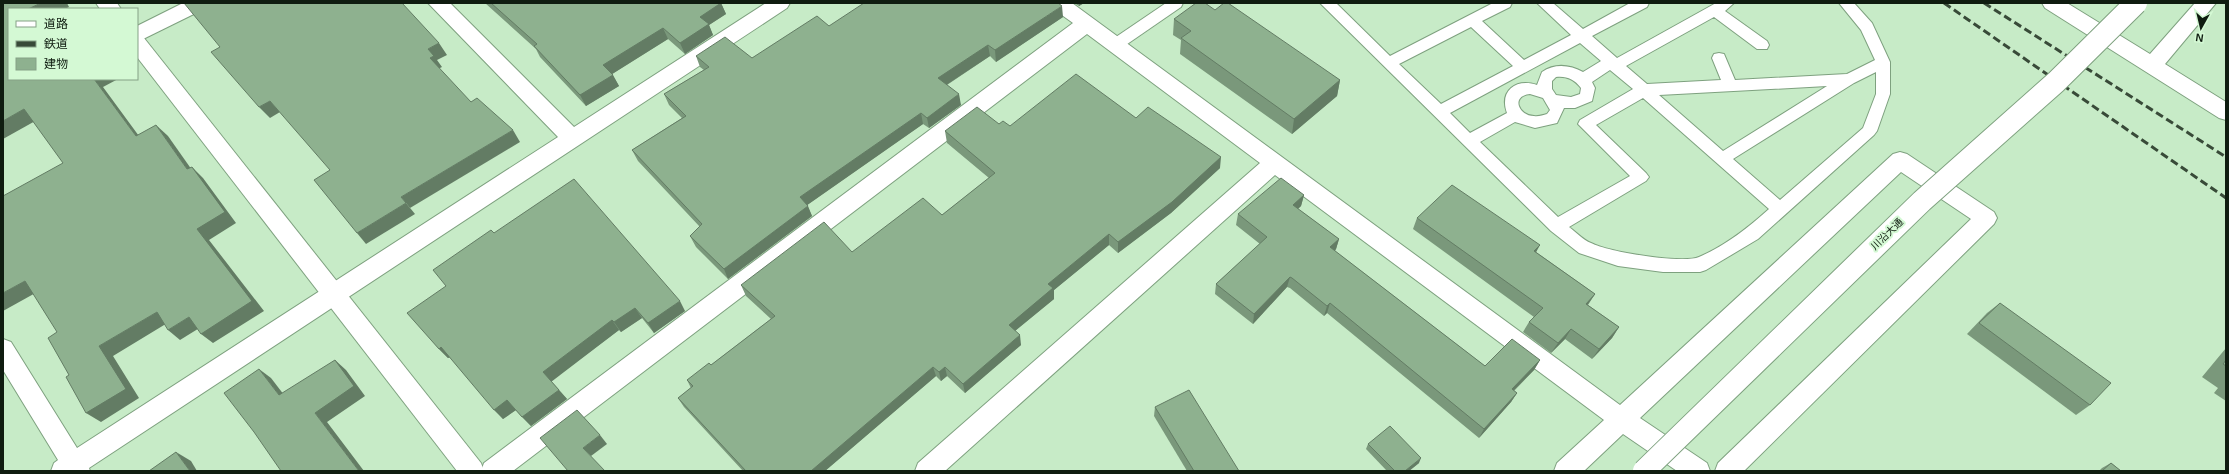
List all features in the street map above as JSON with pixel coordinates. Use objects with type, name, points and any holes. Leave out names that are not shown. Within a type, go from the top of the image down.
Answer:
[{"type":"street","points":[[138,34],[199,3]]},
{"type":"street","points":[[438,3],[574,138]]},
{"type":"street","points":[[1059,3],[1621,419],[1698,471]]},
{"type":"street","points":[[2052,3],[2226,112]]},
{"type":"street","name":"川沿大通","points":[[1644,471],[1922,201],[2056,82],[2136,3]]},
{"type":"street","points":[[2151,66],[2206,3]]},
{"type":"street","points":[[3,349],[71,469],[333,295],[574,138],[769,6]]},
{"type":"street","points":[[493,471],[1086,24]]},
{"type":"street","points":[[138,44],[472,471]]},
{"type":"street","points":[[1566,471],[1900,160],[1986,218],[1727,471]]},
{"type":"street","points":[[927,471],[1274,163]]},
{"type":"lane","points":[[1115,45],[1176,3]]},
{"type":"lane","points":[[1389,63],[1505,3]]},
{"type":"lane","points":[[1544,3],[1781,210]]},
{"type":"lane","points":[[1439,112],[1642,3]]},
{"type":"lane","points":[[1583,80],[1727,3]]},
{"type":"lane","points":[[1332,4],[1468,141],[1557,226],[1585,248],[1618,259],[1663,265],[1700,265],[1752,234],[1869,131],[1884,94],[1883,62],[1867,27],[1846,3]]},
{"type":"lane","points":[[1714,10],[1762,45]]},
{"type":"lane","points":[[1472,20],[1523,67]]},
{"type":"lane","points":[[1719,58],[1730,86]]},
{"type":"lane","points":[[1722,159],[1849,79],[1883,62]]},
{"type":"lane","points":[[1550,97],[1538,89],[1519,90],[1513,94],[1509,101],[1510,108],[1516,115],[1528,122],[1541,123],[1552,119],[1557,110],[1550,97],[1544,87],[1545,80],[1550,74],[1557,71],[1566,72],[1583,80],[1588,88],[1587,97],[1579,103],[1567,104],[1550,97]]},
{"type":"lane","points":[[1557,226],[1641,177],[1585,124],[1644,90],[1849,79]]},
{"type":"lane","points":[[1468,141],[1516,115]]},
{"type":"building","points":[[3,3],[41,3],[30,8],[8,8],[8,80],[95,80],[136,136],[156,125],[187,169],[192,167],[225,212],[197,229],[252,301],[201,334],[189,317],[168,330],[157,312],[99,346],[126,389],[86,413],[66,377],[69,375],[48,338],[57,332],[25,281],[3,293],[3,196],[63,163],[24,109],[3,121]]},
{"type":"building","points":[[184,3],[402,3],[439,43],[428,49],[434,56],[430,58],[471,102],[477,98],[513,130],[401,197],[406,203],[357,233],[314,180],[330,170],[270,101],[259,107],[211,52],[220,47]]},
{"type":"building","points":[[491,3],[721,3],[700,17],[709,24],[680,43],[663,28],[603,65],[613,75],[580,95],[534,46],[537,44]]},
{"type":"building","points":[[864,3],[1058,3],[1062,6],[995,50],[988,45],[938,78],[959,94],[927,118],[921,113],[800,197],[808,206],[724,269],[690,236],[702,224],[632,150],[686,116],[664,94],[709,67],[696,56],[725,37],[752,58],[817,16],[829,26]]},
{"type":"building","points":[[1196,3],[1205,3],[1215,10],[1224,3],[1228,3],[1340,80],[1294,119],[1181,38],[1191,31],[1174,19]]},
{"type":"building","points":[[1076,74],[1136,118],[1148,107],[1221,157],[1172,202],[1118,242],[1109,234],[1048,284],[1053,288],[1009,325],[1020,335],[963,384],[945,367],[939,372],[933,367],[811,471],[746,471],[678,398],[693,386],[687,380],[709,363],[711,365],[775,316],[741,285],[824,222],[852,252],[923,198],[942,215],[995,173],[945,131],[977,107],[999,124],[1003,121],[1010,126]]},
{"type":"building","points":[[1281,178],[1304,195],[1293,205],[1339,239],[1330,247],[1485,366],[1512,339],[1540,360],[1512,389],[1517,393],[1484,429],[1330,303],[1327,306],[1292,278],[1290,277],[1254,314],[1216,284],[1267,237],[1238,214]]},
{"type":"building","points":[[574,179],[680,301],[648,323],[635,308],[614,322],[612,320],[543,372],[559,390],[522,417],[507,400],[494,410],[441,347],[439,349],[407,313],[446,286],[433,270],[491,230],[494,233]]},
{"type":"building","points":[[1452,185],[1540,245],[1534,251],[1595,294],[1586,304],[1619,327],[1599,349],[1571,329],[1558,343],[1529,322],[1543,308],[1417,218]]},
{"type":"building","points":[[2000,303],[2111,383],[2090,405],[1979,323]]},
{"type":"building","points":[[335,360],[354,386],[315,413],[359,471],[281,471],[254,432],[224,393],[259,369],[279,395]]},
{"type":"building","points":[[1189,390],[1239,471],[1194,471],[1155,407]]},
{"type":"building","points":[[577,410],[600,435],[583,448],[605,471],[568,471],[540,438]]},
{"type":"building","points":[[1390,426],[1421,458],[1405,471],[1395,471],[1368,444]]},
{"type":"building","points":[[176,452],[190,471],[149,471]]},
{"type":"building","points":[[2111,463],[2121,471],[2102,471]]},
{"type":"railway","points":[[1944,3],[2226,198]]},
{"type":"railway","points":[[1984,3],[2226,157]]}]
